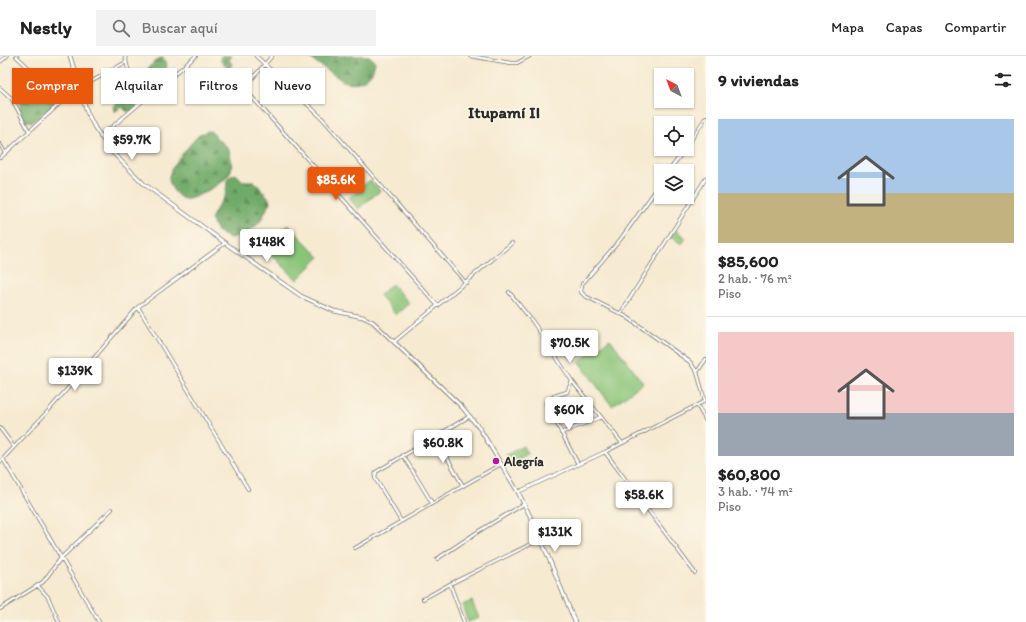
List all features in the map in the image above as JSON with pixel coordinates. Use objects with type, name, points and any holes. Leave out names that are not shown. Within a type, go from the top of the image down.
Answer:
[{"type":"street","points":[[0,62],[6,56]]},
{"type":"street","points":[[16,56],[29,68]]},
{"type":"street","points":[[70,56],[73,68]]},
{"type":"street","points":[[125,56],[128,68]]},
{"type":"street","points":[[100,137],[196,56]]},
{"type":"street","points":[[256,56],[322,118],[466,282]]},
{"type":"street","points":[[272,56],[244,88],[438,306]]},
{"type":"street","points":[[470,56],[501,63],[517,63],[530,56]]},
{"type":"street","points":[[93,80],[126,62]]},
{"type":"street","points":[[0,88],[12,99],[29,131]]},
{"type":"street","points":[[0,158],[59,104]]},
{"type":"street","points":[[84,104],[86,112],[100,137],[117,157],[144,184],[301,296],[334,311],[370,320],[376,324],[470,415],[518,492],[542,539],[576,622]]},
{"type":"street","points":[[694,136],[706,118]]},
{"type":"street","points":[[0,144],[5,153]]},
{"type":"street","points":[[620,314],[706,178]]},
{"type":"street","points":[[518,492],[605,452],[705,401],[697,372],[693,364],[645,329],[585,296],[581,292],[582,284],[620,240],[654,193]]},
{"type":"street","points":[[0,462],[50,410],[138,307],[225,243]]},
{"type":"street","points":[[394,342],[512,243]]},
{"type":"street","points":[[509,292],[533,322],[572,381],[622,443]]},
{"type":"street","points":[[138,307],[248,489]]},
{"type":"street","points":[[697,372],[706,359]]},
{"type":"street","points":[[572,381],[567,392],[554,396],[546,403],[578,464]]},
{"type":"street","points":[[697,405],[706,421]]},
{"type":"street","points":[[401,521],[375,478],[375,474],[378,470],[470,415]]},
{"type":"street","points":[[561,433],[602,417]]},
{"type":"street","points":[[0,428],[14,447]]},
{"type":"street","points":[[435,436],[463,486]]},
{"type":"street","points":[[605,452],[695,573]]},
{"type":"street","points":[[403,455],[432,504]]},
{"type":"street","points":[[3,458],[99,622]]},
{"type":"street","points":[[356,548],[501,463]]},
{"type":"street","points":[[437,560],[524,504]]},
{"type":"street","points":[[0,609],[43,582],[61,558],[112,509]]},
{"type":"street","points":[[423,599],[450,584],[542,539]]},
{"type":"street","points":[[450,584],[464,622]]},
{"type":"street","points":[[38,586],[48,597],[60,622]]},
{"type":"green space","points":[[221,56],[232,56],[229,60],[232,64],[231,67],[227,68],[220,60]]},
{"type":"green space","points":[[307,56],[369,56],[375,61],[371,74],[360,82],[352,83],[343,81]]},
{"type":"green space","points":[[160,58],[163,58],[167,65],[166,68],[148,68]]},
{"type":"green space","points":[[20,104],[56,104],[32,122],[26,121],[20,115]]},
{"type":"green space","points":[[115,104],[138,104],[130,111],[126,111],[122,107],[114,112],[113,106]]},
{"type":"green space","points":[[209,131],[228,149],[231,163],[230,173],[218,185],[205,192],[193,198],[182,198],[170,185],[169,176],[173,167],[195,139]]},
{"type":"green space","points":[[236,174],[243,181],[254,181],[268,197],[270,202],[262,219],[256,226],[235,237],[229,238],[217,231],[211,219],[226,194],[227,180]]},
{"type":"green space","points":[[370,180],[380,191],[358,209],[349,198]]},
{"type":"green space","points":[[288,225],[320,257],[297,280],[265,248]]},
{"type":"green space","points":[[675,230],[686,238],[682,244],[670,237]]},
{"type":"green space","points":[[392,284],[409,303],[396,315],[379,295]]},
{"type":"green space","points":[[610,339],[643,383],[612,406],[579,362]]},
{"type":"green space","points":[[523,446],[527,454],[511,463],[506,455]]},
{"type":"green space","points":[[472,601],[479,618],[468,622],[462,605]]},
{"type":"place","name":"Alegría","points":[[496,461]]},
{"type":"district","name":"Itupamí II","points":[[504,112]]}]
